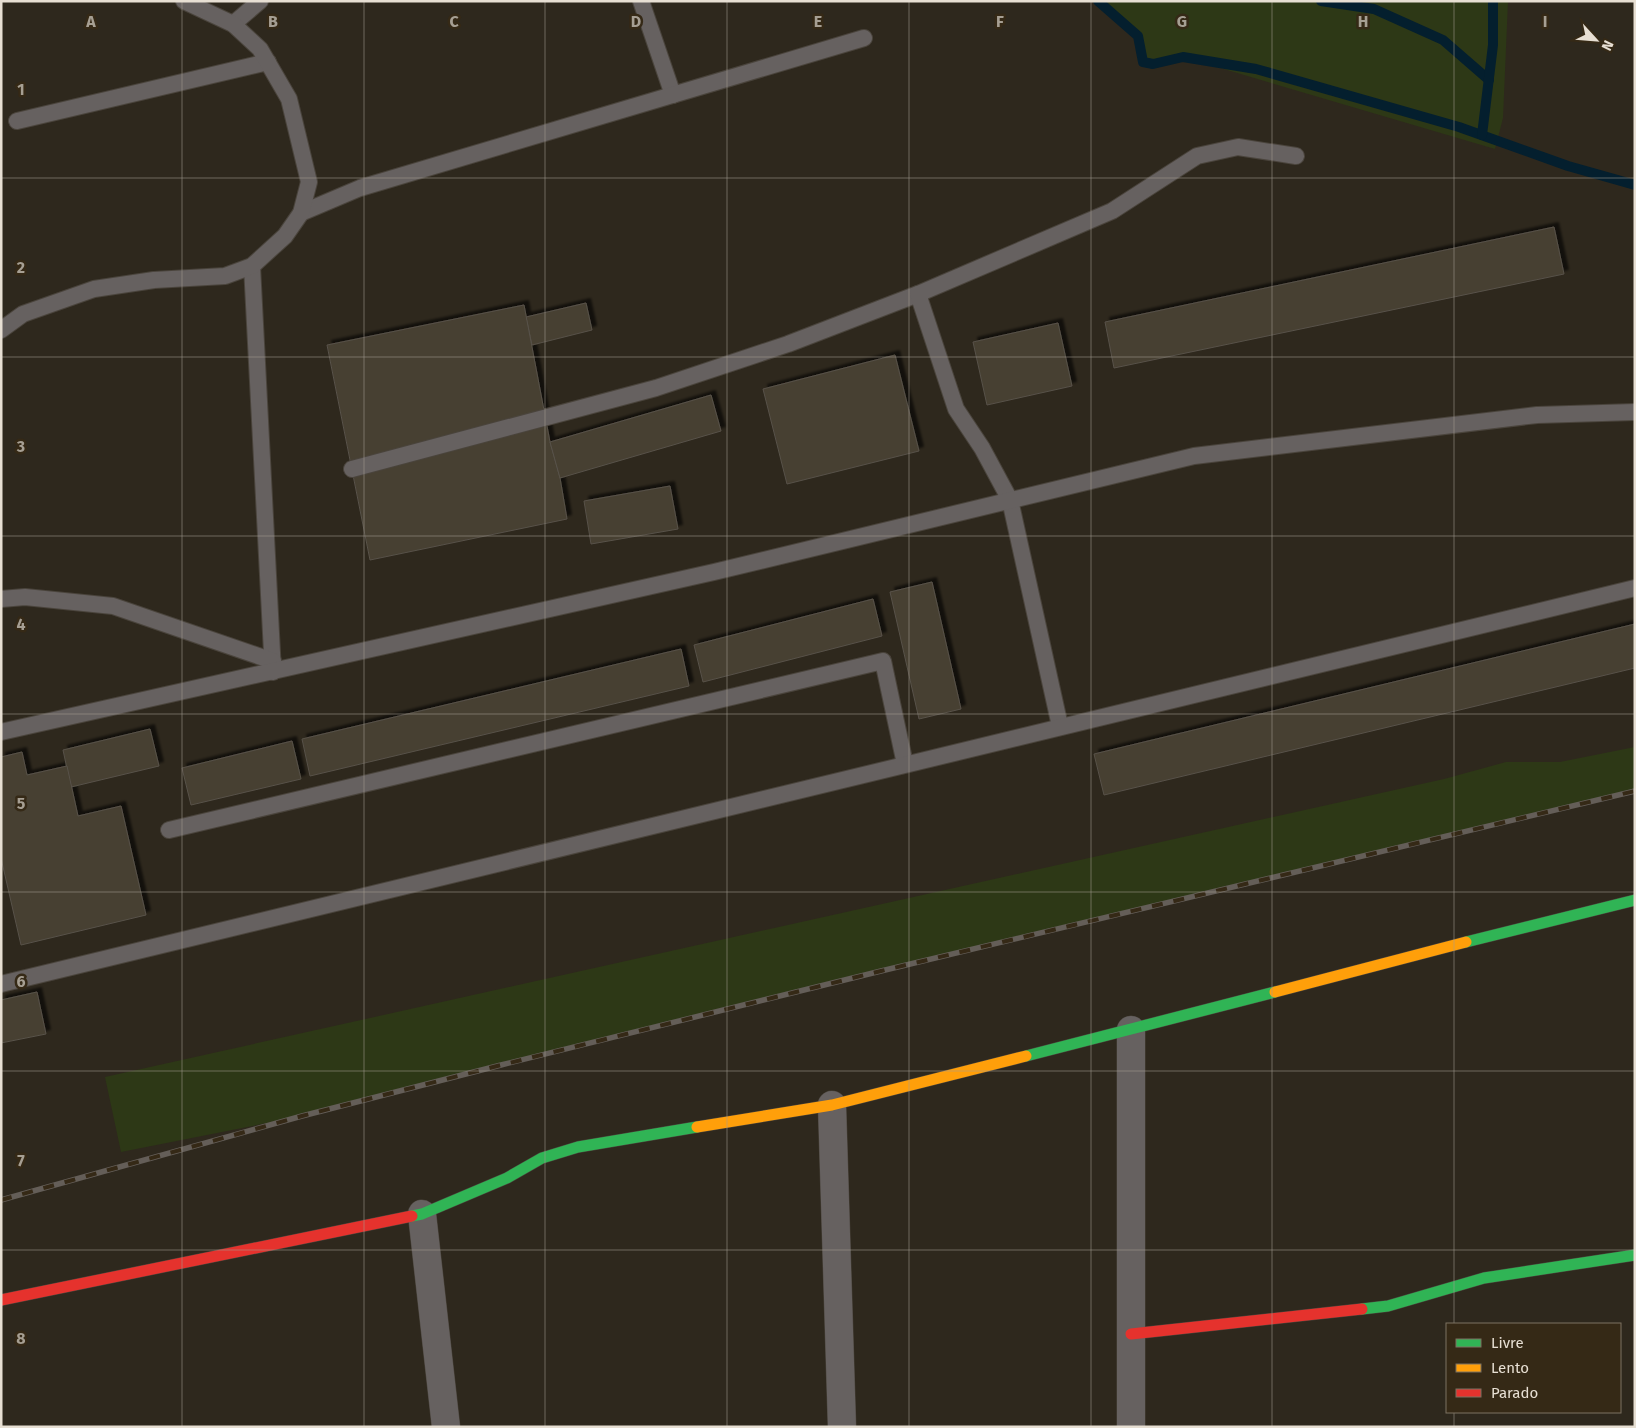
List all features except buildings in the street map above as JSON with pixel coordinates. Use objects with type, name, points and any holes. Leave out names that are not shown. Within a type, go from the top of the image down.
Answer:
[{"type":"street","points":[[1,1300],[422,1214],[507,1178],[542,1158],[578,1147],[832,1105],[1131,1030],[1502,932],[1635,900]]},
{"type":"street","points":[[1131,1030],[1131,1427]]},
{"type":"street","points":[[832,1105],[842,1427]]},
{"type":"street","points":[[422,1214],[446,1427]]},
{"type":"street","points":[[1131,1334],[1388,1306],[1484,1278],[1635,1255]]},
{"type":"lane","points":[[1,330],[23,314],[94,288],[154,280],[225,276],[252,266],[285,236],[301,213],[309,182],[289,99],[260,48],[233,24],[184,1]]},
{"type":"lane","points":[[233,24],[260,1]]},
{"type":"lane","points":[[641,1],[673,95]]},
{"type":"lane","points":[[301,213],[360,188],[864,38]]},
{"type":"lane","points":[[16,121],[268,62]]},
{"type":"lane","points":[[352,469],[656,388],[788,344],[918,294],[1112,211],[1197,156],[1238,147],[1296,156]]},
{"type":"lane","points":[[252,266],[273,666]]},
{"type":"lane","points":[[918,294],[956,409],[982,448],[1010,500],[1060,726]]},
{"type":"lane","points":[[1,732],[273,666],[704,574],[1194,456],[1537,415],[1635,412]]},
{"type":"lane","points":[[1,984],[1635,588]]},
{"type":"lane","points":[[1,598],[25,597],[113,606],[273,666]]},
{"type":"lane","points":[[169,830],[883,662],[905,764]]},
{"type":"green space","points":[[1098,1],[1508,1],[1503,118],[1495,149],[1183,57],[1153,64],[1143,62],[1138,36]]},
{"type":"green space","points":[[1635,747],[1635,791],[1175,899],[302,1116],[121,1152],[105,1077],[1444,779],[1506,762],[1560,762]]},
{"type":"waterway","points":[[1098,1],[1138,36],[1143,62],[1153,64],[1183,57],[1256,69],[1459,127],[1568,166],[1635,185]]},
{"type":"waterway","points":[[1321,1],[1374,9],[1443,40],[1489,80]]},
{"type":"waterway","points":[[1482,135],[1493,45],[1493,1]]},
{"type":"railway","points":[[1,1200],[302,1116],[501,1065],[881,971],[1635,791]]},
{"type":"traffic: fast","points":[[1466,942],[1635,900]]},
{"type":"traffic: fast","points":[[1026,1056],[1275,992]]},
{"type":"traffic: fast","points":[[412,1216],[422,1214],[507,1178],[542,1158],[578,1147],[697,1127]]},
{"type":"traffic: fast","points":[[1362,1309],[1388,1306],[1484,1278],[1635,1255]]},
{"type":"traffic: slow","points":[[1275,992],[1466,942]]},
{"type":"traffic: slow","points":[[697,1127],[832,1105],[1026,1056]]},
{"type":"traffic: jam","points":[[1,1300],[412,1216]]},
{"type":"traffic: jam","points":[[1131,1334],[1362,1309]]}]
